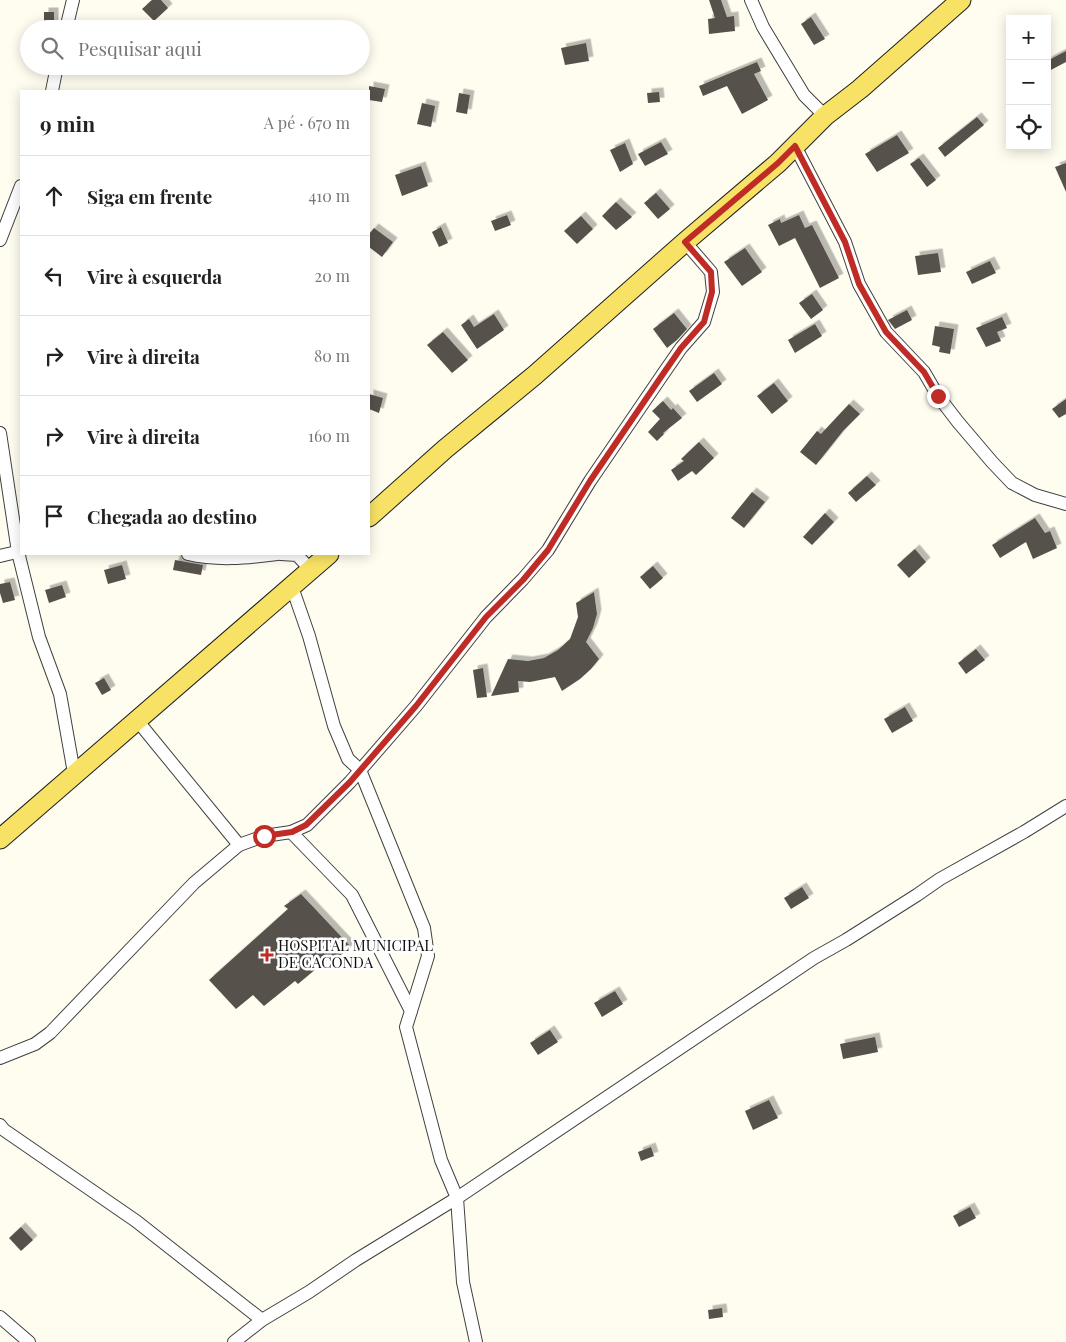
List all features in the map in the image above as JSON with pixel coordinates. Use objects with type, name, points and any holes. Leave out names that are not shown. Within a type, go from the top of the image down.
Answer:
[{"type":"main road","points":[[370,516],[444,449],[535,375],[685,242],[778,163],[824,116],[860,88],[962,0]]},
{"type":"main road","points":[[0,839],[32,813],[136,719],[191,674],[328,555]]},
{"type":"street","points":[[68,20],[74,0]]},
{"type":"street","points":[[751,0],[763,27],[804,95],[824,116]]},
{"type":"street","points":[[52,90],[55,75]]},
{"type":"street","points":[[795,146],[845,242],[859,284],[886,332],[924,372],[938,396],[958,422],[1012,483],[1035,495],[1066,504]]},
{"type":"street","points":[[0,240],[20,189]]},
{"type":"street","points":[[0,1058],[35,1044],[50,1032],[194,883],[239,845],[264,836],[292,832],[306,825],[360,770],[416,706],[486,617],[523,580],[548,550],[590,481],[681,348],[704,322],[712,292],[711,272],[685,242]]},
{"type":"street","points":[[0,434],[19,552],[39,637],[60,694],[74,774]]},
{"type":"street","points":[[0,556],[19,552]]},
{"type":"street","points":[[193,555],[239,559],[269,555]]},
{"type":"street","points":[[289,555],[297,556],[311,570]]},
{"type":"street","points":[[292,587],[309,636],[334,726],[348,759],[360,770],[418,914],[427,943],[428,956],[406,1027],[442,1160],[457,1198],[463,1282],[476,1342]]},
{"type":"street","points":[[136,719],[239,845]]},
{"type":"street","points":[[234,1342],[262,1320],[457,1198],[814,958],[846,940],[940,879],[1066,806]]},
{"type":"street","points":[[292,832],[352,895],[411,1011]]},
{"type":"street","points":[[0,1125],[4,1130],[136,1221],[262,1320]]},
{"type":"street","points":[[0,1316],[28,1342]]},
{"type":"building","points":[[152,0],[161,0],[168,8],[155,20],[142,9]]},
{"type":"building","points":[[709,0],[721,0],[727,17],[734,16],[735,31],[709,34],[708,19],[715,18]]},
{"type":"building","points":[[44,12],[54,12],[54,20],[44,20]]},
{"type":"building","points":[[811,17],[825,39],[814,45],[801,24]]},
{"type":"building","points":[[586,43],[589,61],[565,65],[561,48]]},
{"type":"building","points":[[1066,51],[1066,62],[1051,70],[1051,59]]},
{"type":"building","points":[[757,62],[761,71],[754,74],[768,100],[742,114],[727,86],[703,96],[699,86]]},
{"type":"building","points":[[369,86],[385,89],[382,102],[370,100]]},
{"type":"building","points":[[659,92],[660,102],[648,103],[647,93]]},
{"type":"building","points":[[459,93],[470,95],[467,114],[456,112]]},
{"type":"building","points":[[422,103],[435,106],[431,127],[417,124]]},
{"type":"building","points":[[977,117],[984,125],[945,157],[938,148]]},
{"type":"building","points":[[897,135],[909,153],[877,172],[865,154]]},
{"type":"building","points":[[661,142],[668,154],[645,166],[638,154]]},
{"type":"building","points":[[625,143],[633,164],[620,172],[610,150]]},
{"type":"building","points":[[919,158],[936,180],[927,187],[910,164]]},
{"type":"building","points":[[1066,163],[1066,192],[1055,167]]},
{"type":"building","points":[[421,166],[428,186],[402,196],[395,175]]},
{"type":"building","points":[[656,193],[670,209],[658,219],[644,203]]},
{"type":"building","points":[[616,202],[632,217],[616,230],[602,216]]},
{"type":"building","points":[[507,215],[511,225],[495,231],[491,221]]},
{"type":"building","points":[[799,215],[805,228],[812,225],[839,278],[820,288],[795,238],[779,246],[768,225],[780,219],[781,223]]},
{"type":"building","points":[[581,216],[593,229],[577,244],[564,231]]},
{"type":"building","points":[[441,227],[448,243],[439,247],[432,232]]},
{"type":"building","points":[[374,228],[393,242],[382,257],[370,248],[370,233]]},
{"type":"building","points":[[745,248],[762,272],[742,286],[724,262]]},
{"type":"building","points":[[938,253],[941,272],[918,275],[915,256]]},
{"type":"building","points":[[990,261],[996,273],[972,284],[966,272]]},
{"type":"building","points":[[812,294],[823,310],[811,319],[799,303]]},
{"type":"building","points":[[907,310],[912,320],[895,329],[888,320]]},
{"type":"building","points":[[674,313],[687,329],[667,348],[653,329]]},
{"type":"building","points":[[494,314],[504,330],[477,349],[461,325],[469,319],[474,327]]},
{"type":"building","points":[[1002,317],[1007,328],[997,332],[1001,341],[986,347],[976,328]]},
{"type":"building","points":[[815,324],[822,336],[795,353],[788,340]]},
{"type":"building","points":[[935,326],[954,329],[950,354],[939,352],[940,347],[932,345]]},
{"type":"building","points":[[443,332],[468,360],[452,373],[427,345]]},
{"type":"building","points":[[714,373],[722,384],[697,402],[689,391]]},
{"type":"building","points":[[774,383],[788,401],[772,414],[757,396]]},
{"type":"building","points":[[370,394],[383,398],[379,413],[370,409]]},
{"type":"building","points":[[1066,399],[1066,414],[1059,418],[1052,409]]},
{"type":"building","points":[[663,401],[682,418],[663,433],[657,441],[648,432],[660,419],[652,411]]},
{"type":"building","points":[[849,404],[860,414],[843,431],[816,465],[800,452],[817,431],[821,434]]},
{"type":"building","points":[[699,442],[714,458],[696,475],[692,471],[678,481],[671,470],[684,461],[681,459]]},
{"type":"building","points":[[867,476],[876,485],[856,502],[848,493]]},
{"type":"building","points":[[752,492],[765,502],[744,528],[731,518]]},
{"type":"building","points":[[825,513],[834,522],[812,545],[803,537]]},
{"type":"building","points":[[1035,518],[1045,533],[1050,531],[1057,548],[1033,559],[1026,542],[1000,558],[992,545]]},
{"type":"building","points":[[915,549],[926,562],[909,578],[897,565]]},
{"type":"building","points":[[175,560],[203,565],[201,575],[173,570]]},
{"type":"building","points":[[122,565],[126,579],[108,584],[104,570]]},
{"type":"building","points":[[653,566],[663,578],[650,589],[640,577]]},
{"type":"building","points":[[10,582],[15,600],[3,603],[0,584]]},
{"type":"building","points":[[62,585],[66,597],[49,603],[45,590]]},
{"type":"building","points":[[594,592],[597,614],[586,642],[599,659],[591,669],[562,691],[555,677],[530,682],[518,681],[519,692],[491,696],[508,659],[528,661],[544,658],[558,650],[570,639],[578,617],[576,603]]},
{"type":"building","points":[[976,649],[985,660],[966,674],[958,663]]},
{"type":"building","points":[[483,668],[487,697],[477,698],[473,670]]},
{"type":"building","points":[[104,678],[111,690],[102,695],[95,683]]},
{"type":"building","points":[[905,707],[913,721],[892,733],[884,719]]},
{"type":"building","points":[[802,887],[809,898],[791,909],[784,898]]},
{"type":"building","points":[[301,894],[351,947],[333,961],[329,958],[298,984],[295,981],[264,1006],[253,995],[236,1009],[209,980],[288,909],[284,906]]},
{"type":"building","points":[[615,991],[623,1004],[602,1017],[594,1003]]},
{"type":"building","points":[[550,1030],[558,1042],[538,1055],[530,1043]]},
{"type":"building","points":[[875,1037],[878,1052],[843,1059],[840,1044]]},
{"type":"building","points":[[769,1100],[778,1118],[753,1130],[745,1111]]},
{"type":"building","points":[[651,1147],[654,1156],[641,1161],[638,1152]]},
{"type":"building","points":[[970,1207],[976,1218],[959,1227],[953,1216]]},
{"type":"building","points":[[21,1227],[33,1240],[21,1251],[9,1238]]},
{"type":"building","points":[[722,1308],[723,1317],[709,1319],[708,1310]]},
{"type":"place","name":"HOSPITAL MUNICIPAL DE CACONDA","points":[[267,955]]},
{"type":"route","points":[[264,836],[292,832],[306,825],[350,782],[416,706],[486,617],[523,580],[548,550],[590,481],[663,374],[681,348],[704,322],[712,292],[711,272],[685,242],[778,163],[795,146],[845,242],[859,284],[886,332],[924,372],[938,396]]}]
